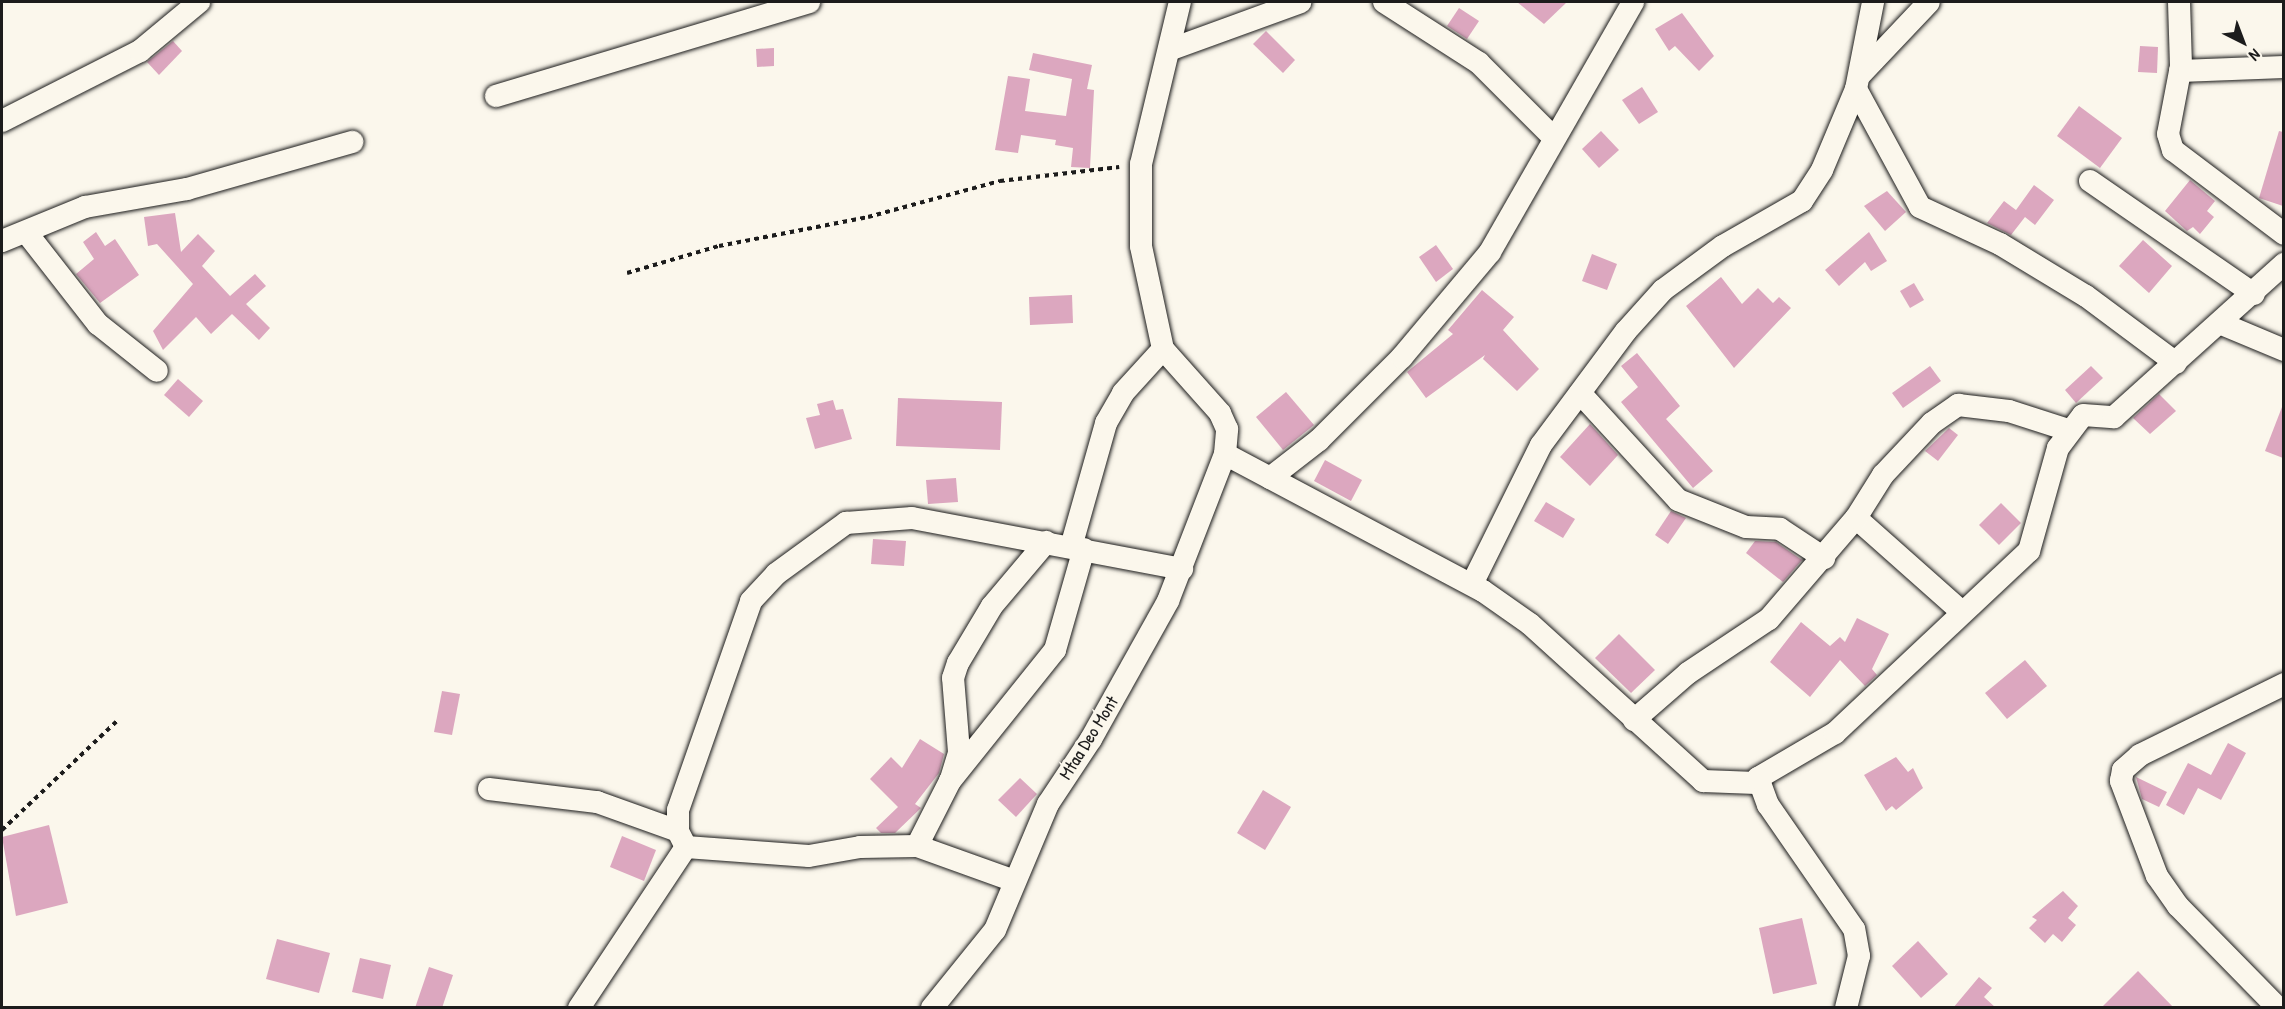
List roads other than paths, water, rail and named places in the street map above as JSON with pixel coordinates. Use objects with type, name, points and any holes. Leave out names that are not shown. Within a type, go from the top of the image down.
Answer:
[{"type":"street","points":[[496,96],[809,2]]},
{"type":"street","points":[[1180,2],[1141,164],[1142,246],[1163,349],[1220,414],[1227,429],[1225,454],[1472,584],[1530,624],[1703,781],[1756,783],[1835,734],[2029,551],[2039,504],[2068,430],[2086,413],[2114,417],[2222,324],[2283,264]]},
{"type":"street","points":[[1169,50],[1301,2]]},
{"type":"street","points":[[1384,2],[1479,63],[1554,138]]},
{"type":"street","points":[[1270,478],[1319,440],[1438,316],[1490,252],[1633,2]]},
{"type":"street","points":[[1472,584],[1541,445],[1663,290],[1723,246],[1802,201],[1822,170],[1858,82],[1873,2]]},
{"type":"street","points":[[1858,82],[1929,2]]},
{"type":"street","points":[[2179,2],[2180,71],[2168,134],[2173,150],[2283,234]]},
{"type":"street","points":[[2,120],[140,51],[193,5]]},
{"type":"street","points":[[2180,71],[2283,67]]},
{"type":"street","points":[[1858,82],[1920,207],[2000,244],[2076,290],[2176,363]]},
{"type":"street","points":[[157,371],[98,324],[9,235],[85,207],[187,189],[352,142]]},
{"type":"street","points":[[2090,181],[2254,294]]},
{"type":"street","points":[[2222,324],[2283,350]]},
{"type":"street","points":[[950,781],[1055,650],[1106,423],[1123,393],[1163,349]]},
{"type":"street","points":[[1580,393],[1678,500],[1746,527],[1780,529],[1824,558]]},
{"type":"street","points":[[1634,720],[1688,673],[1769,619],[1856,519],[1883,475],[1932,423],[1958,405],[2009,411],[2068,430]]},
{"type":"street","name":"Mtaa Deo Mont","points":[[932,1008],[995,930],[1048,804],[1091,739],[1182,569],[1225,454]]},
{"type":"street","points":[[579,1008],[682,839],[678,810],[751,601],[822,537],[846,523],[912,518],[1182,569]]},
{"type":"street","points":[[1856,519],[1962,612]]},
{"type":"street","points":[[917,846],[950,781],[959,752],[953,678],[957,663],[992,606],[1046,542]]},
{"type":"street","points":[[2278,1008],[2178,906],[2142,844],[2121,781],[2123,770],[2140,755],[2283,684]]},
{"type":"street","points":[[1756,783],[1854,928],[1859,956],[1846,1008]]},
{"type":"street","points":[[489,789],[597,802],[682,839],[809,856],[860,847],[917,846],[1015,881]]}]
